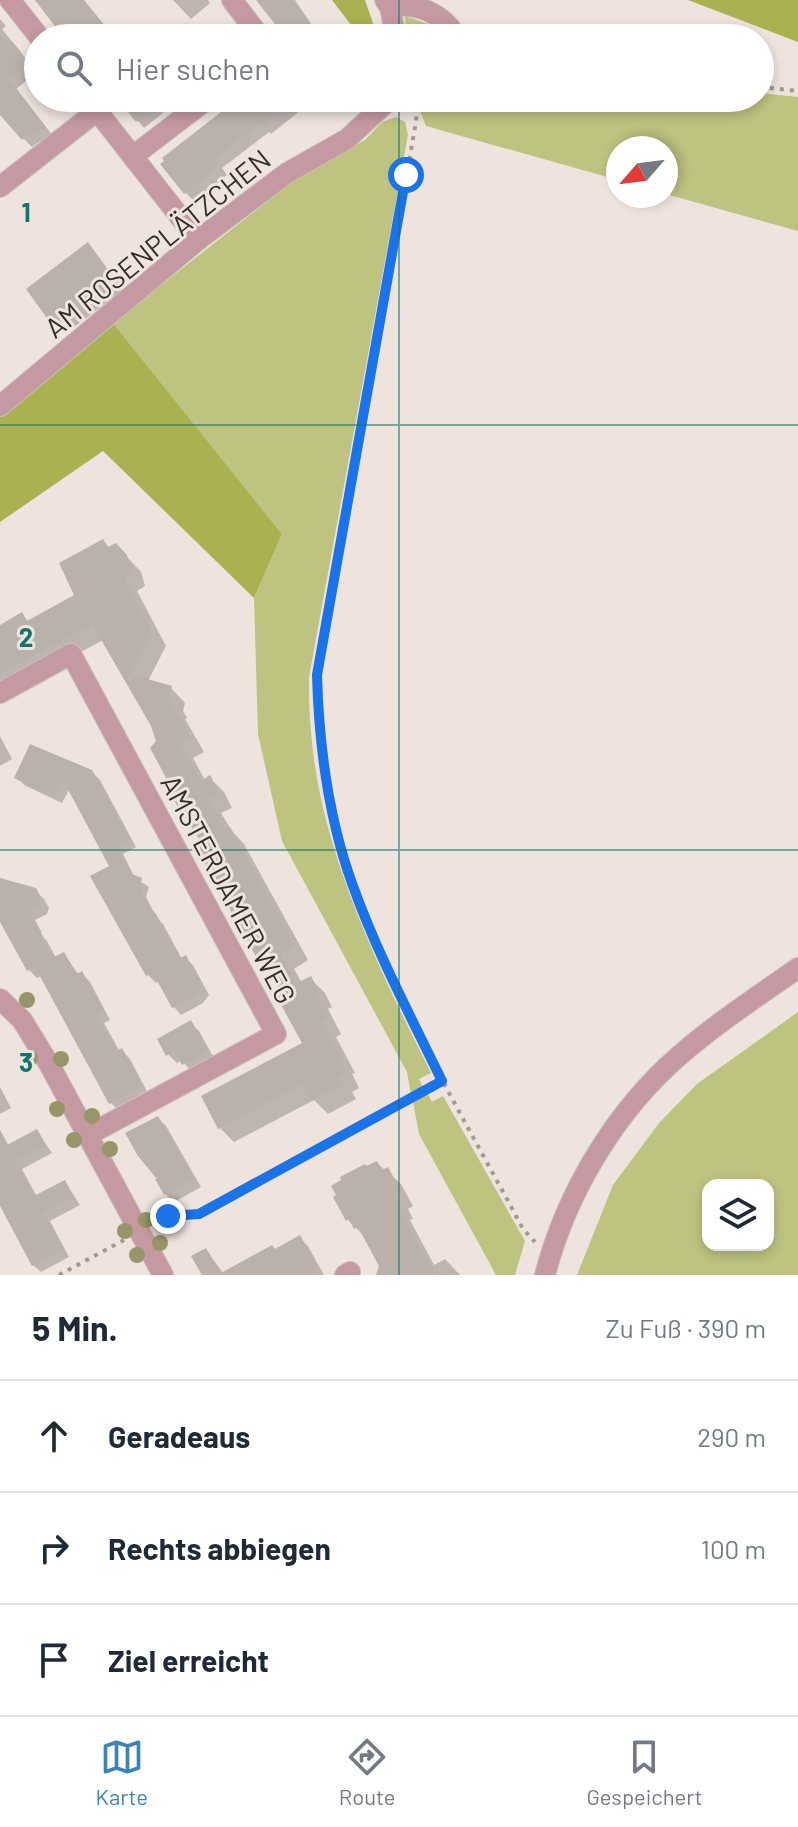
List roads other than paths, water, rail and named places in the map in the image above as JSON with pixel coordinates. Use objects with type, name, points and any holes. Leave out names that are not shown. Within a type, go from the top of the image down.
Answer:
[{"type":"street","points":[[10,0],[29,24]]},
{"type":"street","points":[[232,0],[250,24]]},
{"type":"street","points":[[393,24],[388,3],[426,9],[449,24]]},
{"type":"street","points":[[0,187],[84,112]]},
{"type":"street","points":[[98,112],[198,240]]},
{"type":"street","points":[[133,156],[191,112]]},
{"type":"street","name":"AM ROSENPLÄTZCHEN","points":[[0,406],[198,240],[287,173],[347,139],[378,112]]},
{"type":"street","name":"AMSTERDAMER WEG","points":[[0,693],[71,654],[276,1034],[88,1135]]},
{"type":"street","points":[[545,1275],[578,1188],[617,1125],[645,1091],[677,1057],[712,1028],[798,968]]},
{"type":"street","points":[[0,999],[22,1020],[163,1275]]}]
